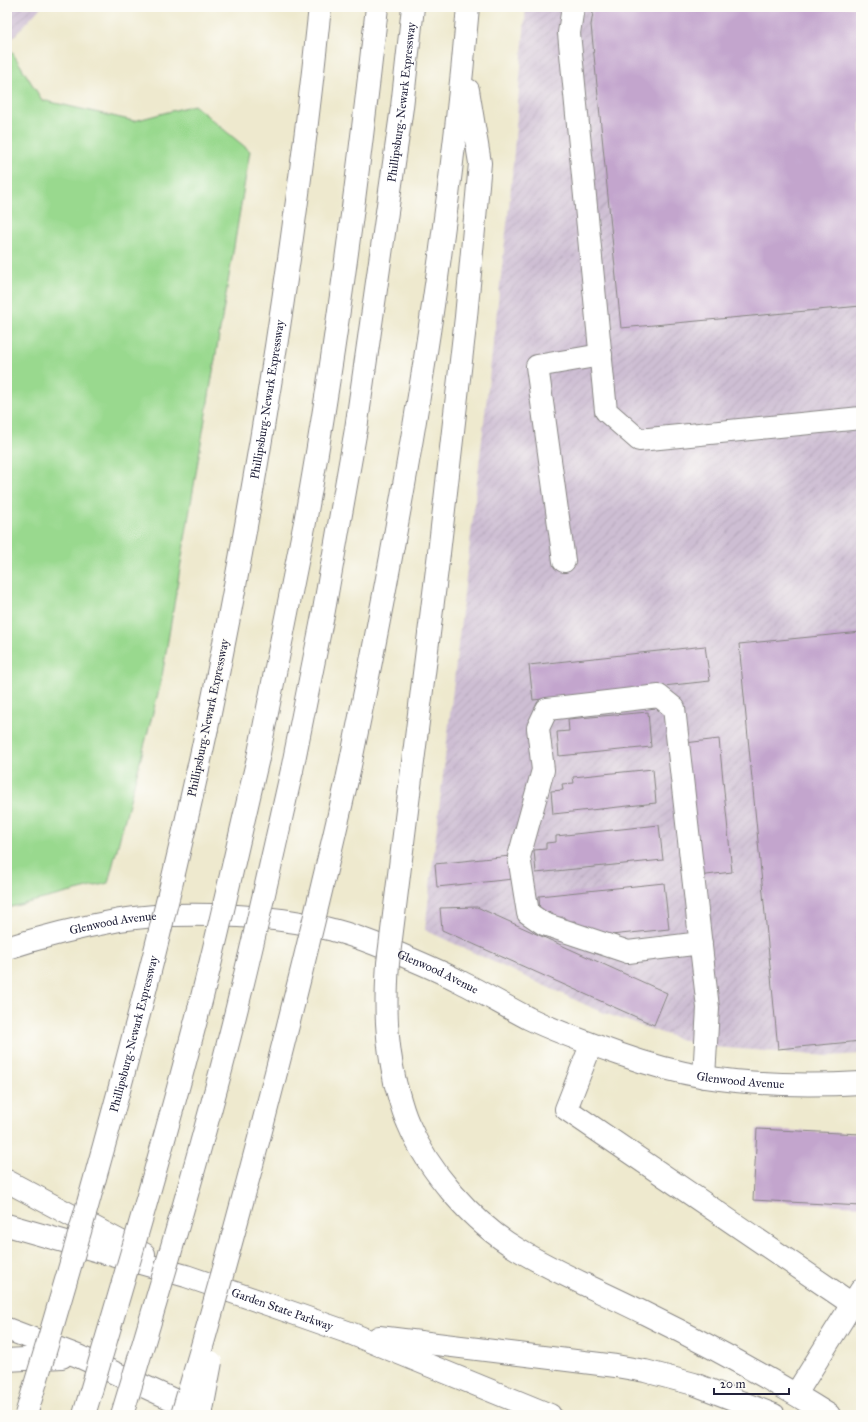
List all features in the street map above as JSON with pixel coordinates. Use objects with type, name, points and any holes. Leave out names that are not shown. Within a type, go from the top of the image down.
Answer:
[{"type":"main road","name":"Phillipsburg-Newark Expressway","points":[[26,1415],[95,1180],[142,1004],[184,832],[223,651],[256,469],[294,228],[320,7]]},
{"type":"main road","points":[[84,1415],[179,1084],[224,909],[258,758],[305,520],[334,336],[360,154],[377,7]]},
{"type":"main road","name":"Phillipsburg-Newark Expressway","points":[[122,1415],[227,1048],[292,770],[324,610],[356,429],[402,107],[413,7]]},
{"type":"main road","points":[[182,1415],[234,1233],[283,1051],[348,780],[406,473],[435,287],[463,63],[468,7]]},
{"type":"main road","points":[[573,7],[569,33],[606,411],[640,440],[861,418]]},
{"type":"main road","points":[[463,63],[480,163],[465,325],[439,553],[388,963],[386,990],[387,1035],[395,1082],[408,1123],[429,1162],[453,1194],[468,1210],[497,1236],[516,1249],[557,1271],[692,1337],[796,1394],[829,1415]]},
{"type":"main road","points":[[564,561],[537,366],[601,355]]},
{"type":"main road","points":[[701,943],[628,952],[544,924],[528,914],[519,858],[543,770],[538,728],[547,709],[659,696],[674,708],[701,943],[708,1008],[704,1077]]},
{"type":"main road","name":"Glenwood Avenue","points":[[7,948],[38,938],[148,916],[242,915],[282,919],[334,930],[392,951],[458,980],[528,1018],[570,1037],[655,1066],[704,1077],[786,1084],[861,1083]]},
{"type":"main road","points":[[591,1045],[566,1109],[857,1297],[796,1394]]},
{"type":"main road","points":[[7,1181],[186,1276]]},
{"type":"main road","name":"Garden State Parkway","points":[[7,1225],[186,1276],[350,1334],[550,1415]]},
{"type":"main road","points":[[201,1415],[234,1233]]},
{"type":"main road","points":[[7,1329],[78,1356],[207,1415]]},
{"type":"main road","points":[[350,1334],[608,1365],[646,1371],[694,1384],[774,1415]]},
{"type":"main road","points":[[7,1360],[78,1356]]},
{"type":"shaded area","points":[[7,7],[41,7],[7,44]]},
{"type":"shaded area","points":[[526,7],[861,7],[861,1054],[828,1056],[700,1046],[601,1012],[425,930],[510,198]]},
{"type":"green space","points":[[7,44],[42,100],[134,121],[194,105],[250,151],[161,682],[108,883],[7,908]]},
{"type":"building","points":[[594,7],[861,7],[861,306],[621,328],[591,25]]},
{"type":"building","points":[[861,632],[861,1041],[778,1049],[739,644]]},
{"type":"building","points":[[705,646],[710,681],[533,700],[529,665]]},
{"type":"building","points":[[648,712],[651,747],[559,756],[557,732],[569,731],[568,719]]},
{"type":"building","points":[[719,739],[732,872],[698,876],[685,743]]},
{"type":"building","points":[[653,769],[656,803],[553,814],[551,791],[563,790],[562,784],[574,783],[573,777]]},
{"type":"building","points":[[659,825],[663,860],[536,873],[534,850],[546,849],[546,843],[556,842],[556,836]]},
{"type":"building","points":[[510,856],[513,879],[437,887],[435,864]]},
{"type":"building","points":[[664,883],[669,929],[601,936],[600,931],[589,932],[588,926],[576,927],[575,921],[564,922],[564,917],[552,918],[552,912],[540,914],[539,896]]},
{"type":"building","points":[[477,907],[667,993],[654,1025],[442,930],[440,908]]},
{"type":"building","points":[[757,1129],[861,1134],[861,1206],[753,1200]]}]
